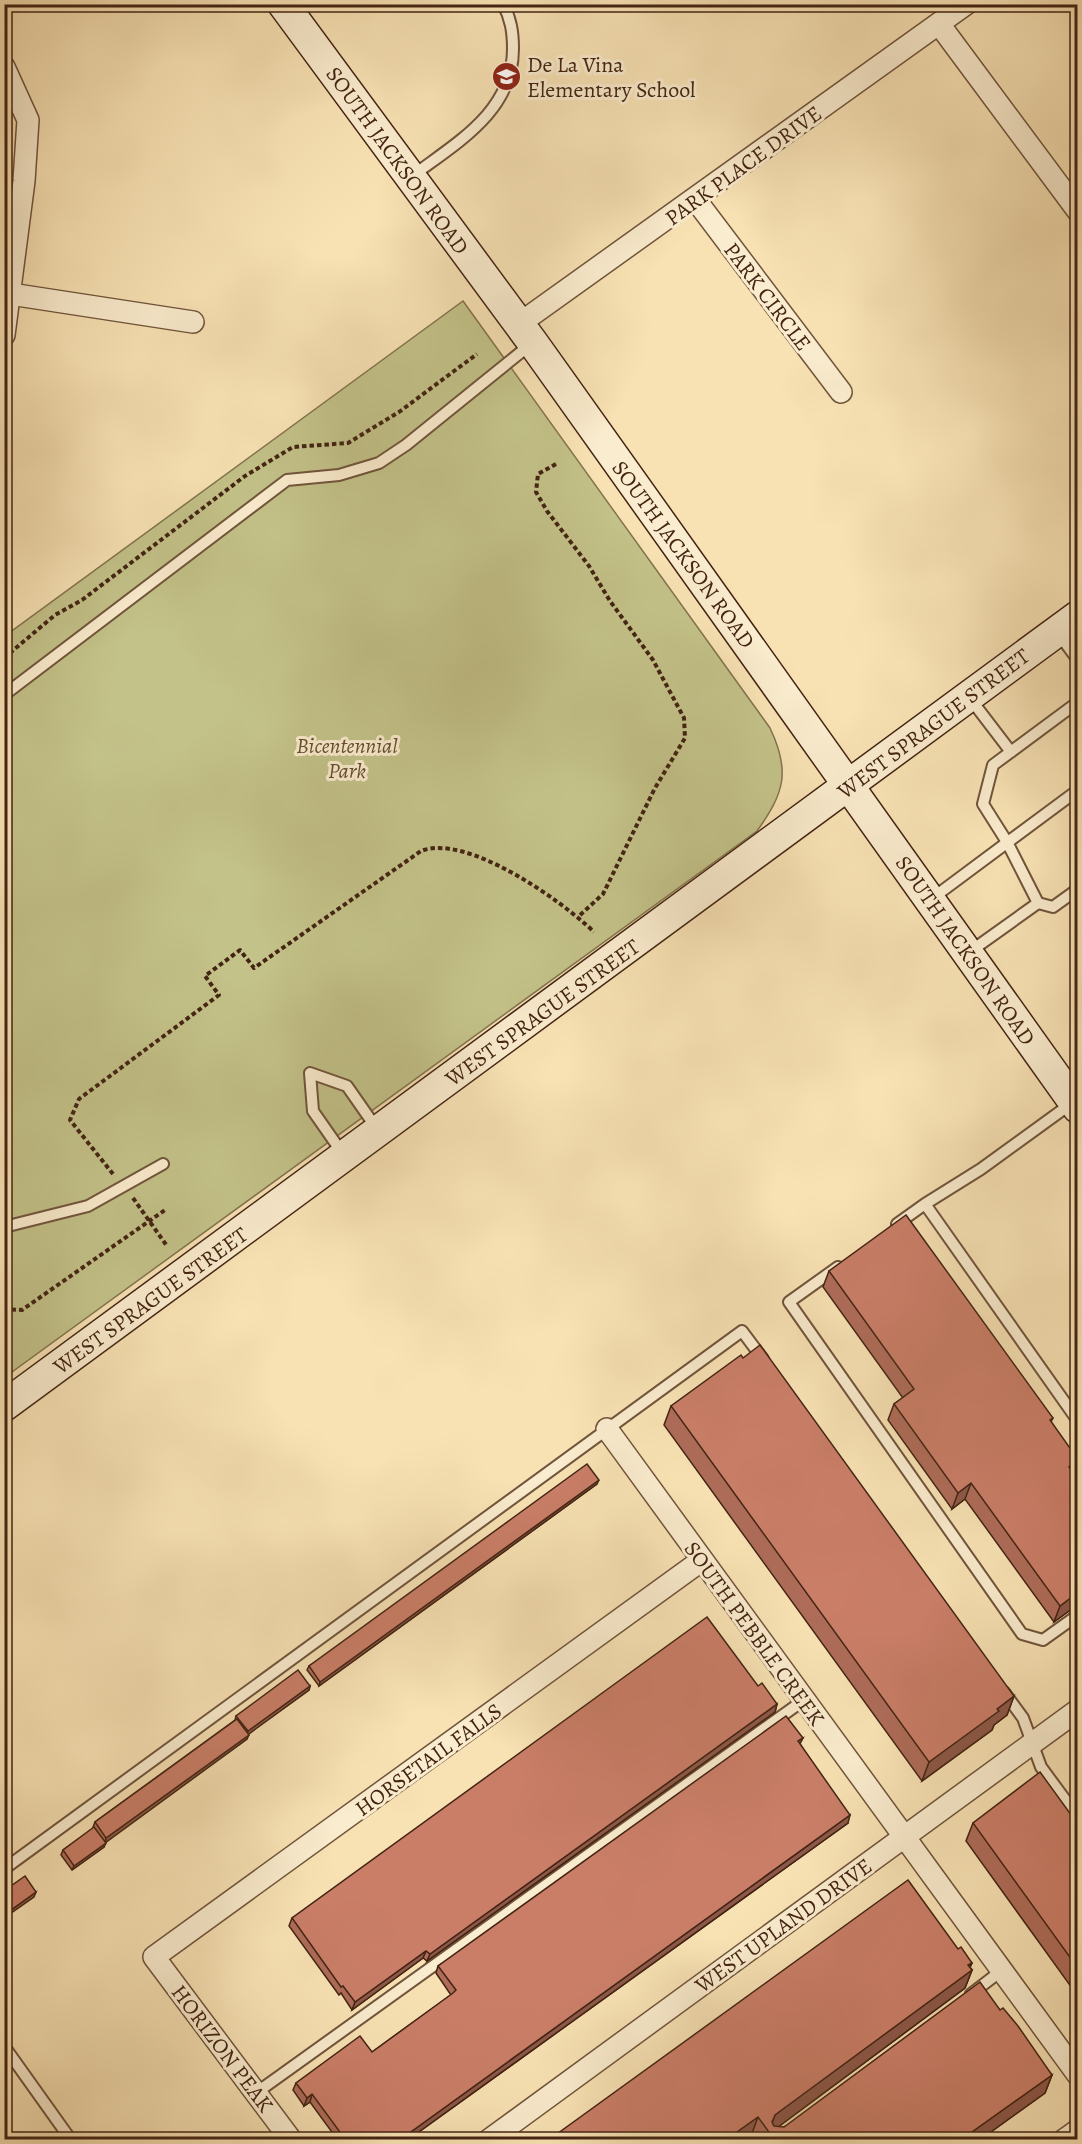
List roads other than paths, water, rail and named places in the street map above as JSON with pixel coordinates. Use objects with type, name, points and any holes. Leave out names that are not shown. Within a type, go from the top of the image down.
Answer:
[{"type":"main road","name":"SOUTH JACKSON ROAD","points":[[283,4],[526,333],[1075,1105]]},
{"type":"main road","name":"WEST SPRAGUE STREET","points":[[4,1406],[849,786],[1067,623]]},
{"type":"street","name":"PARK PLACE DRIVE","points":[[526,333],[695,199],[966,4]]},
{"type":"street","points":[[939,24],[1077,211]]},
{"type":"street","points":[[4,67],[28,120],[4,335]]},
{"type":"street","name":"PARK CIRCLE","points":[[695,199],[841,392]]},
{"type":"street","points":[[8,293],[193,322]]},
{"type":"street","name":"SOUTH PEBBLE CREEK","points":[[607,1429],[1077,2075]]},
{"type":"street","name":"HORSETAIL FALLS","points":[[154,1957],[702,1560]]},
{"type":"street","name":"WEST UPLAND DRIVE","points":[[489,2139],[1033,1745],[1077,1710]]},
{"type":"street","name":"HORIZON PEAK","points":[[154,1957],[291,2139]]},
{"type":"street","points":[[1064,2139],[1077,2130]]},
{"type":"lane","points":[[411,177],[483,122],[508,86],[513,67],[512,24],[503,4]]},
{"type":"lane","points":[[4,695],[287,480],[339,475],[379,463],[406,445],[526,333]]},
{"type":"lane","points":[[1067,623],[1077,660]]},
{"type":"lane","points":[[968,695],[1011,752]]},
{"type":"lane","points":[[1077,702],[993,765],[983,804],[1007,842],[1038,903],[1053,907],[1077,889]]},
{"type":"lane","points":[[930,900],[1077,790]]},
{"type":"lane","points":[[968,953],[1038,903]]},
{"type":"lane","points":[[345,1156],[313,1112],[310,1073],[347,1086],[379,1131]]},
{"type":"lane","points":[[886,1232],[1075,1105]]},
{"type":"lane","points":[[4,1227],[88,1206],[163,1164]]},
{"type":"lane","points":[[925,1204],[1077,1421]]},
{"type":"lane","points":[[847,1260],[789,1302],[1022,1634],[1042,1641],[1077,1615]]},
{"type":"lane","points":[[4,1869],[742,1331],[770,1370]]},
{"type":"lane","points":[[995,1680],[1023,1718],[1041,1767],[1077,1817]]},
{"type":"lane","points":[[256,2093],[804,1700]]},
{"type":"lane","points":[[963,1999],[1001,1971]]},
{"type":"lane","points":[[4,2046],[71,2139]]},
{"type":"place","name":"De La Vina Elementary School","points":[[506,77]]},
{"type":"park label","name":"Bicentennial Park","points":[[347,758]]}]
